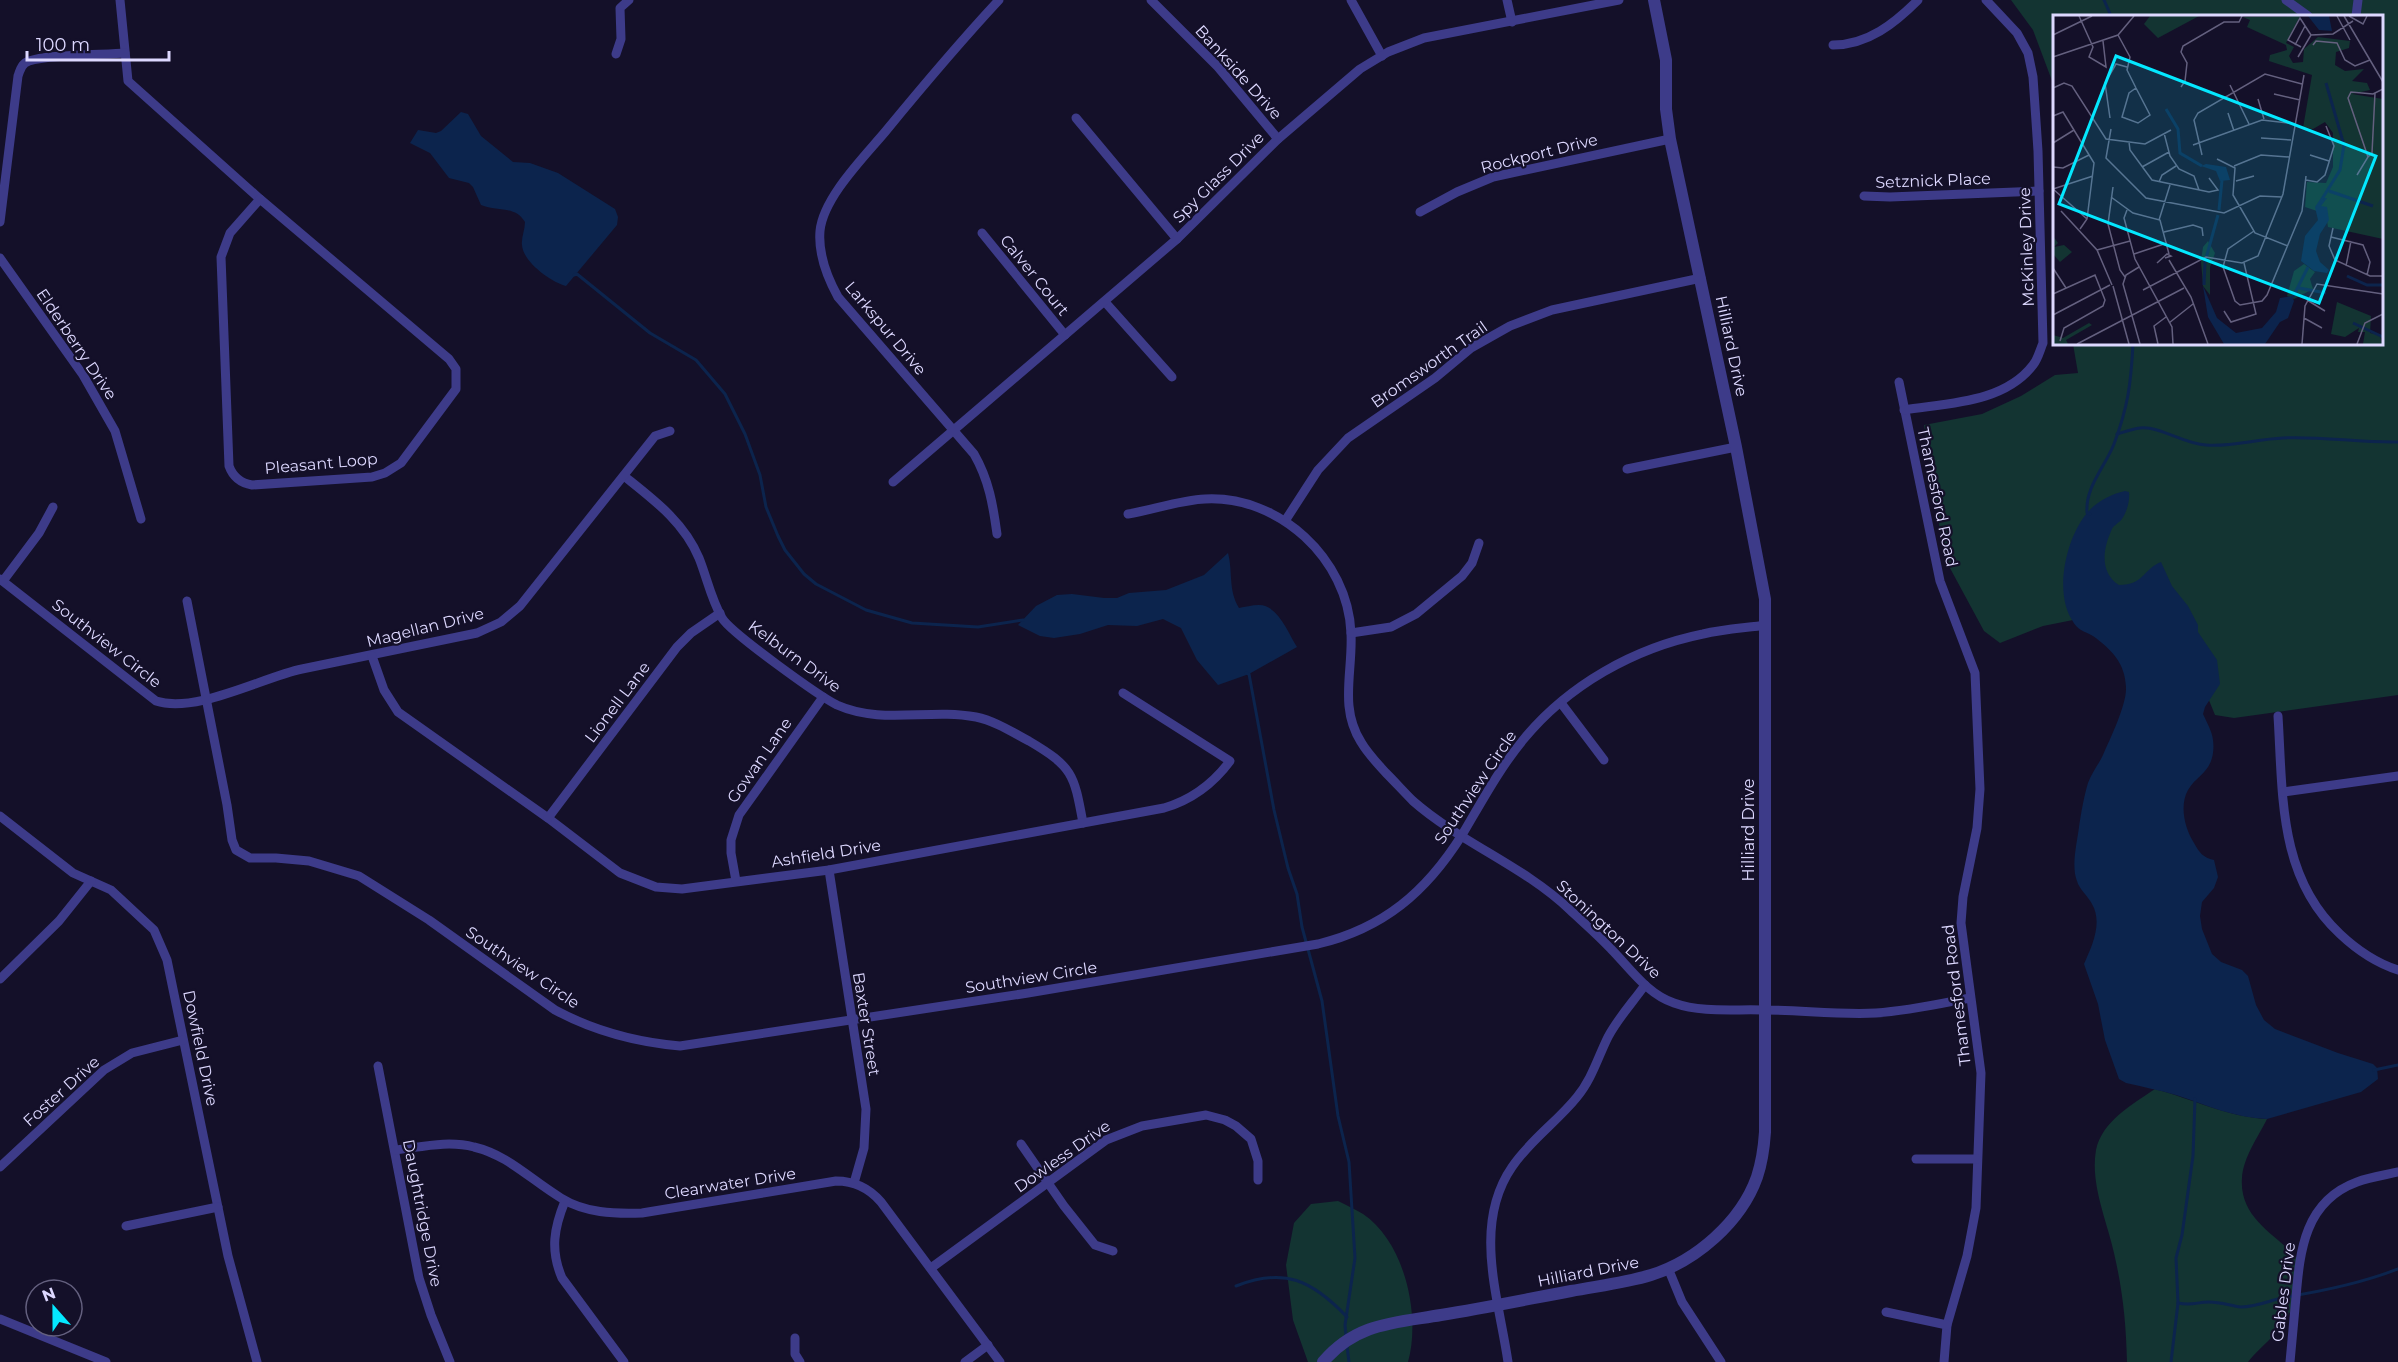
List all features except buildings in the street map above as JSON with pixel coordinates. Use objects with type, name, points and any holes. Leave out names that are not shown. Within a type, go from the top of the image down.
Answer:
[{"type":"street","name":"Pleasant Loop","points":[[120,0],[128,81],[260,199],[449,359],[456,369],[456,389],[406,458],[391,471],[372,477],[252,485],[240,481],[231,472],[221,257],[230,233],[260,199]]},
{"type":"street","points":[[616,54],[621,39],[620,8],[629,0]]},
{"type":"street","name":"Larkspur Drive","points":[[997,534],[990,489],[984,471],[974,454],[838,297],[826,276],[820,230],[830,204],[854,170],[921,88],[999,0]]},
{"type":"street","name":"Bankside Drive","points":[[1151,0],[1218,67],[1278,138]]},
{"type":"street","points":[[1351,0],[1382,56]]},
{"type":"street","points":[[1507,0],[1512,22]]},
{"type":"street","name":"Spy Glass Drive","points":[[893,482],[1177,239],[1278,138],[1360,69],[1382,56],[1424,38],[1619,0]]},
{"type":"street","name":"Hilliard Drive","points":[[1323,1362],[1341,1343],[1366,1329],[1651,1275],[1668,1268],[1692,1256],[1719,1233],[1736,1213],[1757,1178],[1765,1132],[1766,625],[1762,574],[1670,139],[1666,109],[1665,51],[1654,0]]},
{"type":"street","points":[[1833,45],[1847,45],[1879,32],[1900,18],[1918,0]]},
{"type":"street","name":"McKinley Drive","points":[[1904,410],[1981,398],[2004,390],[2034,364],[2043,343],[2033,77],[2028,53],[2017,33],[1986,0]]},
{"type":"street","points":[[2286,0],[2307,15]]},
{"type":"street","points":[[2356,15],[2358,0]]},
{"type":"street","points":[[0,222],[21,66],[40,58],[125,53]]},
{"type":"street","points":[[1076,118],[1177,239]]},
{"type":"street","name":"Rockport Drive","points":[[1420,212],[1457,192],[1493,177],[1670,139]]},
{"type":"street","name":"Setznick Place","points":[[1864,196],[2039,191]]},
{"type":"street","name":"Calver Court","points":[[982,233],[1065,335]]},
{"type":"street","name":"Elderberry Drive","points":[[0,258],[83,375],[115,431],[141,519]]},
{"type":"street","name":"Bromsworth Trail","points":[[1285,521],[1318,470],[1348,438],[1435,378],[1471,348],[1509,326],[1552,310],[1701,278]]},
{"type":"street","points":[[1105,302],[1172,377]]},
{"type":"street","name":"Thamesford Road","points":[[1899,382],[1940,581],[1975,673],[1980,789],[1977,828],[1969,862],[1961,923],[1981,1073],[1976,1209],[1947,1325],[1944,1362]]},
{"type":"street","name":"Magellan Drive","points":[[205,699],[301,669],[477,633],[501,622],[520,606],[655,436],[670,431]]},
{"type":"street","points":[[1627,469],[1736,447]]},
{"type":"street","name":"Kelburn Drive","points":[[624,476],[662,507],[682,527],[698,556],[712,597],[723,620],[742,637],[823,697],[854,711],[873,715],[963,715],[1000,725],[1054,756],[1068,770],[1079,794],[1083,823]]},
{"type":"street","name":"Stonington Drive","points":[[1128,514],[1185,502],[1223,499],[1254,506],[1285,521],[1316,547],[1331,569],[1346,604],[1351,633],[1348,705],[1350,719],[1368,753],[1414,802],[1567,906],[1645,985],[1671,1002],[1690,1007],[1875,1013],[1970,998]]},
{"type":"street","points":[[1,580],[39,533],[53,507]]},
{"type":"street","points":[[1351,633],[1391,627],[1416,614],[1462,576],[1472,563],[1479,543]]},
{"type":"street","name":"Southview Circle","points":[[1,580],[151,698],[169,704],[205,699],[232,840],[236,850],[250,858],[309,861],[358,876],[429,920],[555,1010],[573,1020],[610,1034],[660,1045],[693,1046],[1051,989],[1337,939],[1373,925],[1407,902],[1442,864],[1523,740],[1561,703],[1599,674],[1627,658],[1703,634],[1766,625]]},
{"type":"street","points":[[187,601],[205,699]]},
{"type":"street","name":"Lionell Lane","points":[[548,818],[677,647],[691,633],[720,613]]},
{"type":"street","name":"Ashfield Drive","points":[[372,656],[384,690],[398,712],[548,818],[620,873],[643,884],[682,889],[828,870],[1164,808],[1182,801],[1210,784],[1230,761],[1123,693]]},
{"type":"street","name":"Gowan Lane","points":[[736,881],[731,840],[738,815],[823,697]]},
{"type":"street","points":[[1561,703],[1604,760]]},
{"type":"street","points":[[2278,716],[2286,831],[2293,859],[2312,901],[2330,924],[2353,946],[2375,960],[2398,970]]},
{"type":"street","points":[[2283,792],[2398,776]]},
{"type":"street","name":"Dowfield Drive","points":[[0,816],[74,873],[111,890],[154,930],[167,960],[228,1256],[256,1362]]},
{"type":"street","name":"Baxter Street","points":[[828,870],[866,1109],[864,1148],[854,1183]]},
{"type":"street","points":[[0,979],[59,921],[91,881]]},
{"type":"street","points":[[1508,1362],[1498,1305],[1490,1236],[1495,1204],[1511,1168],[1582,1091],[1609,1035],[1645,985]]},
{"type":"street","name":"Foster Drive","points":[[0,1167],[104,1070],[132,1053],[183,1040]]},
{"type":"street","name":"Daughtridge Drive","points":[[378,1066],[419,1278],[430,1315],[450,1362]]},
{"type":"street","name":"Dowless Drive","points":[[931,1268],[1106,1140],[1142,1126],[1206,1115],[1225,1120],[1251,1139],[1258,1161],[1258,1180]]},
{"type":"street","name":"Clearwater Drive","points":[[395,1150],[440,1144],[473,1146],[498,1155],[565,1201],[603,1212],[642,1213],[836,1181],[854,1183]]},
{"type":"street","points":[[1021,1144],[1047,1183],[1095,1245],[1113,1251]]},
{"type":"street","points":[[1916,1159],[1977,1159]]},
{"type":"street","name":"Gables Drive","points":[[2290,1362],[2300,1255],[2313,1220],[2329,1200],[2356,1182],[2398,1172]]},
{"type":"street","points":[[854,1183],[870,1191],[881,1202],[1000,1362]]},
{"type":"street","points":[[565,1201],[555,1227],[553,1240],[557,1266],[562,1278],[624,1362]]},
{"type":"street","points":[[126,1226],[218,1208]]},
{"type":"street","points":[[1668,1268],[1682,1302],[1721,1362]]},
{"type":"street","points":[[1886,1312],[1947,1325]]},
{"type":"street","points":[[0,1319],[106,1362]]},
{"type":"street","points":[[795,1338],[795,1354],[800,1362]]},
{"type":"street","points":[[964,1362],[988,1345]]},
{"type":"green space","points":[[2011,0],[2398,0],[2398,695],[2234,718],[2215,715],[2204,688],[2098,615],[2043,626],[2000,643],[1984,631],[1944,557],[1924,425],[1982,414],[2021,396],[2055,375],[2078,373],[2073,345],[2383,345],[2383,15],[2053,15],[2053,83],[2033,30]]},
{"type":"green space","points":[[2155,1089],[2238,1115],[2267,1119],[2245,1163],[2242,1178],[2243,1195],[2249,1210],[2258,1222],[2298,1260],[2302,1276],[2298,1294],[2286,1320],[2248,1362],[2127,1362],[2122,1294],[2097,1189],[2096,1150],[2105,1130],[2119,1114]]},
{"type":"green space","points":[[1338,1201],[1363,1214],[1378,1227],[1390,1242],[1399,1261],[1411,1302],[1412,1344],[1408,1362],[1308,1362],[1293,1320],[1286,1265],[1294,1223],[1311,1204]]},
{"type":"water","points":[[461,112],[468,114],[481,136],[513,162],[530,163],[558,173],[615,209],[618,217],[617,225],[566,286],[546,276],[527,258],[522,245],[525,222],[521,217],[511,211],[481,205],[469,183],[449,178],[430,153],[410,143],[418,130],[436,133],[441,131]]},
{"type":"water","points":[[2129,492],[2127,509],[2122,519],[2112,529],[2106,544],[2105,559],[2108,573],[2119,585],[2133,583],[2161,562],[2172,586],[2188,606],[2198,625],[2198,632],[2217,660],[2220,684],[2203,714],[2213,737],[2213,753],[2206,770],[2188,790],[2184,803],[2184,817],[2191,837],[2202,854],[2214,860],[2218,877],[2214,888],[2202,902],[2200,916],[2202,929],[2212,954],[2221,962],[2242,970],[2248,976],[2256,1005],[2264,1020],[2275,1029],[2373,1064],[2377,1068],[2378,1079],[2361,1092],[2267,1119],[2232,1114],[2119,1079],[2105,1040],[2098,1004],[2084,964],[2095,934],[2097,919],[2092,904],[2078,884],[2074,862],[2088,783],[2103,755],[2121,711],[2126,694],[2125,678],[2112,652],[2074,623],[2067,608],[2063,580],[2073,536],[2087,513],[2109,496]]},
{"type":"water","points":[[1228,553],[1233,594],[1239,608],[1259,605],[1272,610],[1282,621],[1297,647],[1249,674],[1218,685],[1197,660],[1181,628],[1163,619],[1137,626],[1108,625],[1080,634],[1054,638],[1040,636],[1018,625],[1036,606],[1057,595],[1117,598],[1129,593],[1166,590],[1204,575]]},
{"type":"waterway","points":[[2104,0],[2111,15]]},
{"type":"waterway","points":[[574,275],[577,274],[650,333],[696,360],[725,394],[745,434],[760,475],[766,507],[778,536],[785,550],[804,574],[816,584],[866,610],[912,623],[978,627],[1023,620]]},
{"type":"waterway","points":[[2090,514],[2087,513],[2089,494],[2114,444],[2126,406],[2133,345]]},
{"type":"waterway","points":[[2117,434],[2137,428],[2148,428],[2189,442],[2215,445],[2297,438],[2398,442]]},
{"type":"waterway","points":[[1246,673],[1249,674],[1274,810],[1288,868],[1297,894],[1302,927],[1322,1001],[1338,1116],[1349,1162],[1355,1258],[1345,1325],[1346,1336]]},
{"type":"waterway","points":[[2374,1070],[2398,1065]]},
{"type":"waterway","points":[[2171,1362],[2178,1303],[2176,1258],[2182,1235],[2193,1156],[2195,1099]]},
{"type":"waterway","points":[[2178,1303],[2209,1302],[2241,1307],[2253,1306],[2343,1286],[2398,1269]]},
{"type":"waterway","points":[[1236,1286],[1253,1280],[1269,1278],[1296,1280],[1322,1294],[1347,1317]]},
{"type":"waterway","points":[[1347,1346],[1349,1362]]}]
